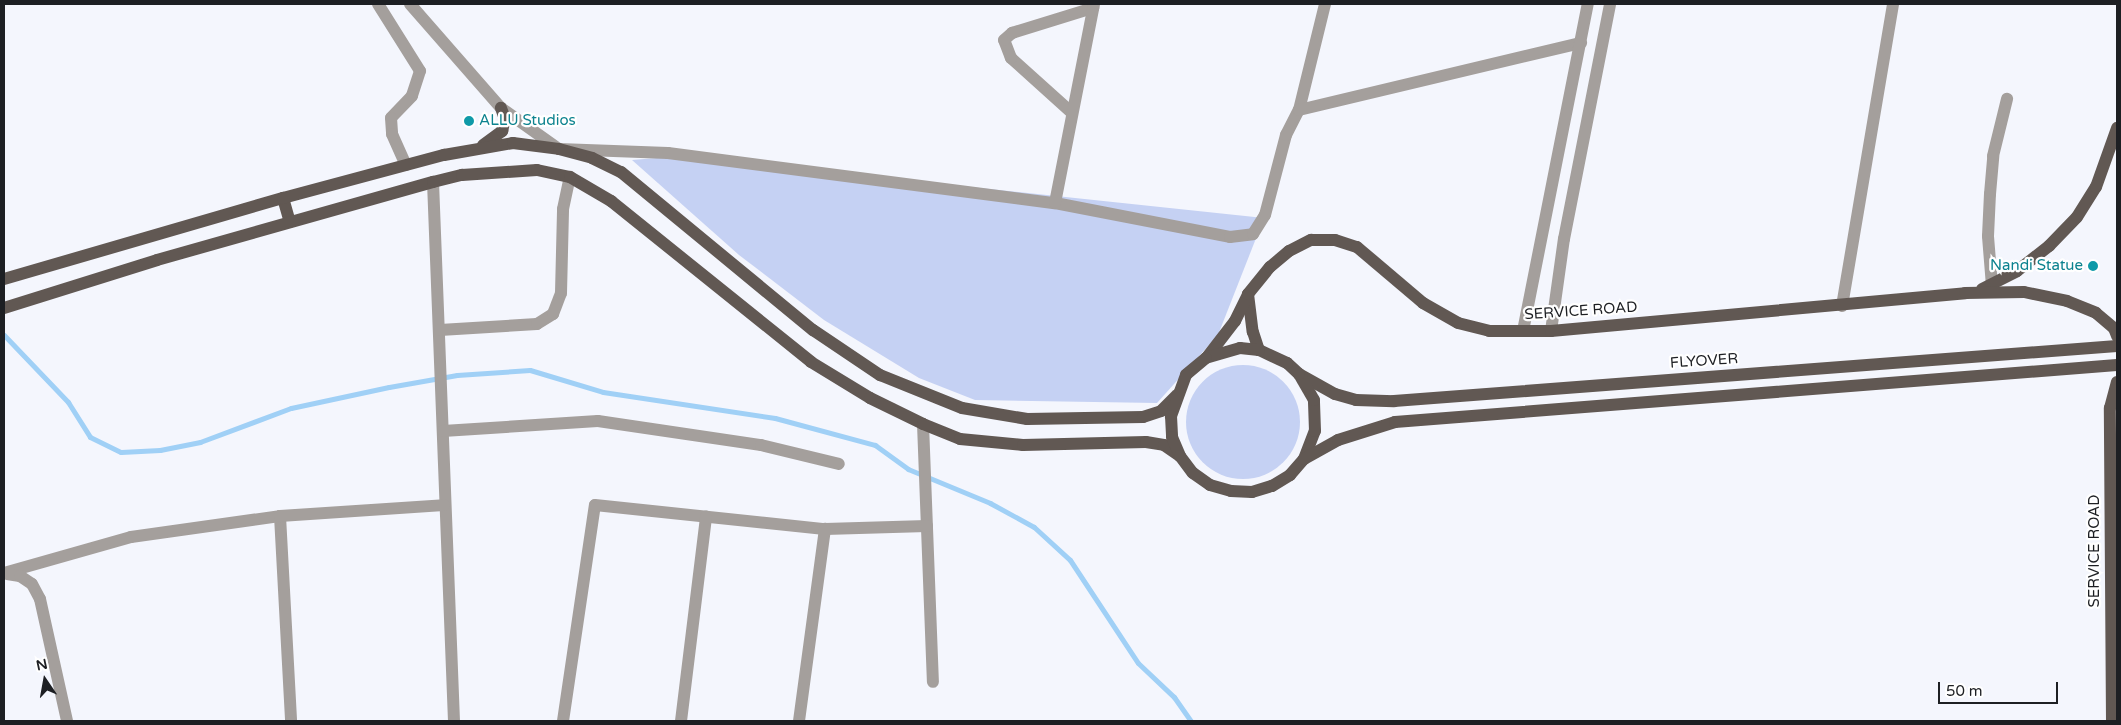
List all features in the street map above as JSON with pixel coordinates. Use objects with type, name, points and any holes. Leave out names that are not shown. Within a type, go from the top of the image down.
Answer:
[{"type":"main road","points":[[472,150],[495,140],[502,131],[505,119],[501,108]]},
{"type":"main road","name":"SERVICE ROAD","points":[[1965,293],[1992,286],[2049,246],[2077,217],[2096,187],[2117,128]]},
{"type":"main road","points":[[4,279],[283,198],[406,165],[513,143],[559,149],[592,158],[622,172],[813,330],[880,375],[962,408],[1027,419],[1143,417],[1161,411],[1177,395]]},
{"type":"main road","points":[[4,308],[290,222],[433,182],[462,175],[515,170],[570,177],[611,201],[811,362],[870,398],[923,424],[960,439],[1023,445],[1146,442],[1164,445],[1180,456]]},
{"type":"main road","points":[[283,198],[290,222]]},
{"type":"main road","name":"SERVICE ROAD","points":[[1206,358],[1235,322],[1248,294],[1270,267],[1289,251],[1311,240],[1335,240],[1357,247],[1423,303],[1458,323],[1489,331],[1551,331],[1842,306],[1965,293],[2024,292],[2068,301],[2096,312],[2114,328],[2117,336]]},
{"type":"main road","points":[[1248,294],[1253,332],[1259,350]]},
{"type":"main road","name":"FLYOVER","points":[[1299,374],[1335,394],[1356,400],[1394,401],[2117,346]]},
{"type":"main road","points":[[1304,459],[1315,430],[1314,400],[1299,374],[1288,363],[1259,350],[1240,348],[1206,358],[1186,375],[1170,416],[1172,437],[1180,456],[1193,472],[1210,485],[1230,491],[1252,492],[1272,486],[1290,475],[1304,459],[1338,440],[1395,422],[2117,365]]},
{"type":"main road","name":"SERVICE ROAD","points":[[2112,721],[2110,408],[2117,382]]},
{"type":"street","points":[[378,4],[420,71],[412,96],[391,118],[392,134],[406,165]]},
{"type":"street","points":[[410,4],[501,108],[559,149],[668,152],[1055,203],[1230,238],[1253,234],[1269,205],[1286,135],[1299,110],[1325,4]]},
{"type":"street","points":[[1523,331],[1588,4]]},
{"type":"street","points":[[1551,331],[1564,239],[1610,4]]},
{"type":"street","points":[[1842,306],[1893,4]]},
{"type":"street","points":[[1055,203],[1064,168],[1071,112],[1094,6]]},
{"type":"street","points":[[1071,112],[1011,58],[1004,40],[1012,33],[1094,6]]},
{"type":"street","points":[[1299,110],[1581,43]]},
{"type":"street","points":[[1992,286],[1988,236],[1993,156],[2007,99]]},
{"type":"street","points":[[440,330],[537,324],[554,314],[561,293],[563,208],[570,177]]},
{"type":"street","points":[[433,182],[440,330],[444,505],[454,721]]},
{"type":"street","points":[[443,431],[598,421],[760,445],[839,464]]},
{"type":"street","points":[[923,424],[933,682]]},
{"type":"street","points":[[4,574],[131,537],[280,516],[444,505]]},
{"type":"street","points":[[563,721],[595,505],[824,529],[927,526]]},
{"type":"street","points":[[280,516],[291,721]]},
{"type":"street","points":[[681,721],[706,517]]},
{"type":"street","points":[[799,721],[824,529]]},
{"type":"street","points":[[4,574],[20,576],[32,584],[40,598],[67,721]]},
{"type":"shaded area","points":[[669,157],[1264,218],[1218,335],[1157,403],[975,400],[919,378],[824,320],[739,255],[632,160]]},
{"type":"shaded area","points":[[1243,365],[1265,370],[1283,382],[1295,400],[1300,422],[1295,444],[1283,462],[1265,474],[1243,479],[1221,474],[1203,462],[1191,444],[1186,422],[1191,400],[1203,382],[1221,370]]},
{"type":"waterway","points":[[4,335],[68,402],[90,437],[121,452],[160,450],[200,442],[291,408],[389,387],[457,375],[530,370],[603,392],[775,418],[875,445],[908,469],[990,503],[1034,527],[1070,560],[1138,663],[1174,697],[1191,721]]},
{"type":"place","name":"ALLU Studios","points":[[469,121]]},
{"type":"place","name":"Nandi Statue","points":[[2093,266]]}]
